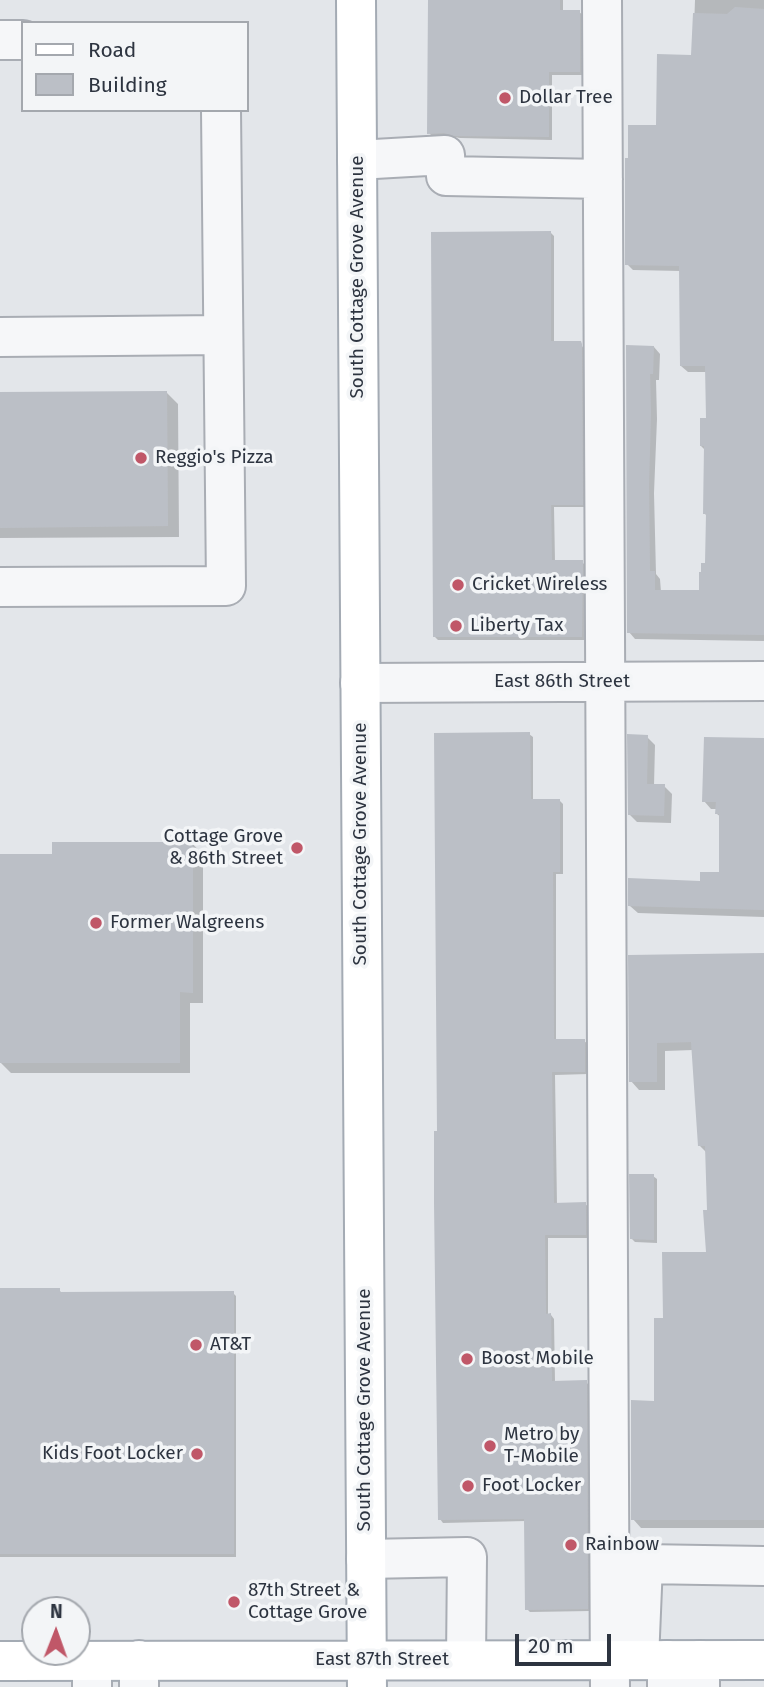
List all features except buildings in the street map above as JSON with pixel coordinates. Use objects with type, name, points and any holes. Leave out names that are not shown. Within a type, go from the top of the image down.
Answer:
[{"type":"main road","name":"South Cottage Grove Avenue","points":[[356,0],[367,1674]]},
{"type":"main road","name":"East 87th Street","points":[[0,1661],[49,1674],[367,1674],[466,1660],[656,1672],[764,1660]]},
{"type":"street","points":[[602,0],[605,682],[656,1672]]},
{"type":"street","points":[[0,40],[21,40]]},
{"type":"street","points":[[0,587],[226,586],[220,112]]},
{"type":"street","points":[[357,160],[445,155],[446,176],[603,179]]},
{"type":"street","points":[[0,337],[223,335]]},
{"type":"street","name":"East 86th Street","points":[[360,683],[764,681]]},
{"type":"street","points":[[366,1559],[467,1558],[466,1660]]},
{"type":"street","points":[[656,1672],[643,1564],[764,1566]]},
{"type":"place","name":"Dollar Tree","points":[[505,98]]},
{"type":"place","name":"Reggio's Pizza","points":[[141,458]]},
{"type":"place","name":"Cricket Wireless","points":[[458,585]]},
{"type":"place","name":"Liberty Tax","points":[[456,626]]},
{"type":"place","name":"Cottage Grove & 86th Street","points":[[297,848]]},
{"type":"place","name":"Former Walgreens","points":[[96,923]]},
{"type":"place","name":"AT&T","points":[[196,1345]]},
{"type":"place","name":"Boost Mobile","points":[[467,1359]]},
{"type":"place","name":"Metro by T-Mobile","points":[[490,1446]]},
{"type":"place","name":"Kids Foot Locker","points":[[197,1454]]},
{"type":"place","name":"Foot Locker","points":[[468,1486]]},
{"type":"place","name":"Rainbow","points":[[571,1545]]},
{"type":"place","name":"87th Street & Cottage Grove","points":[[234,1602]]}]
